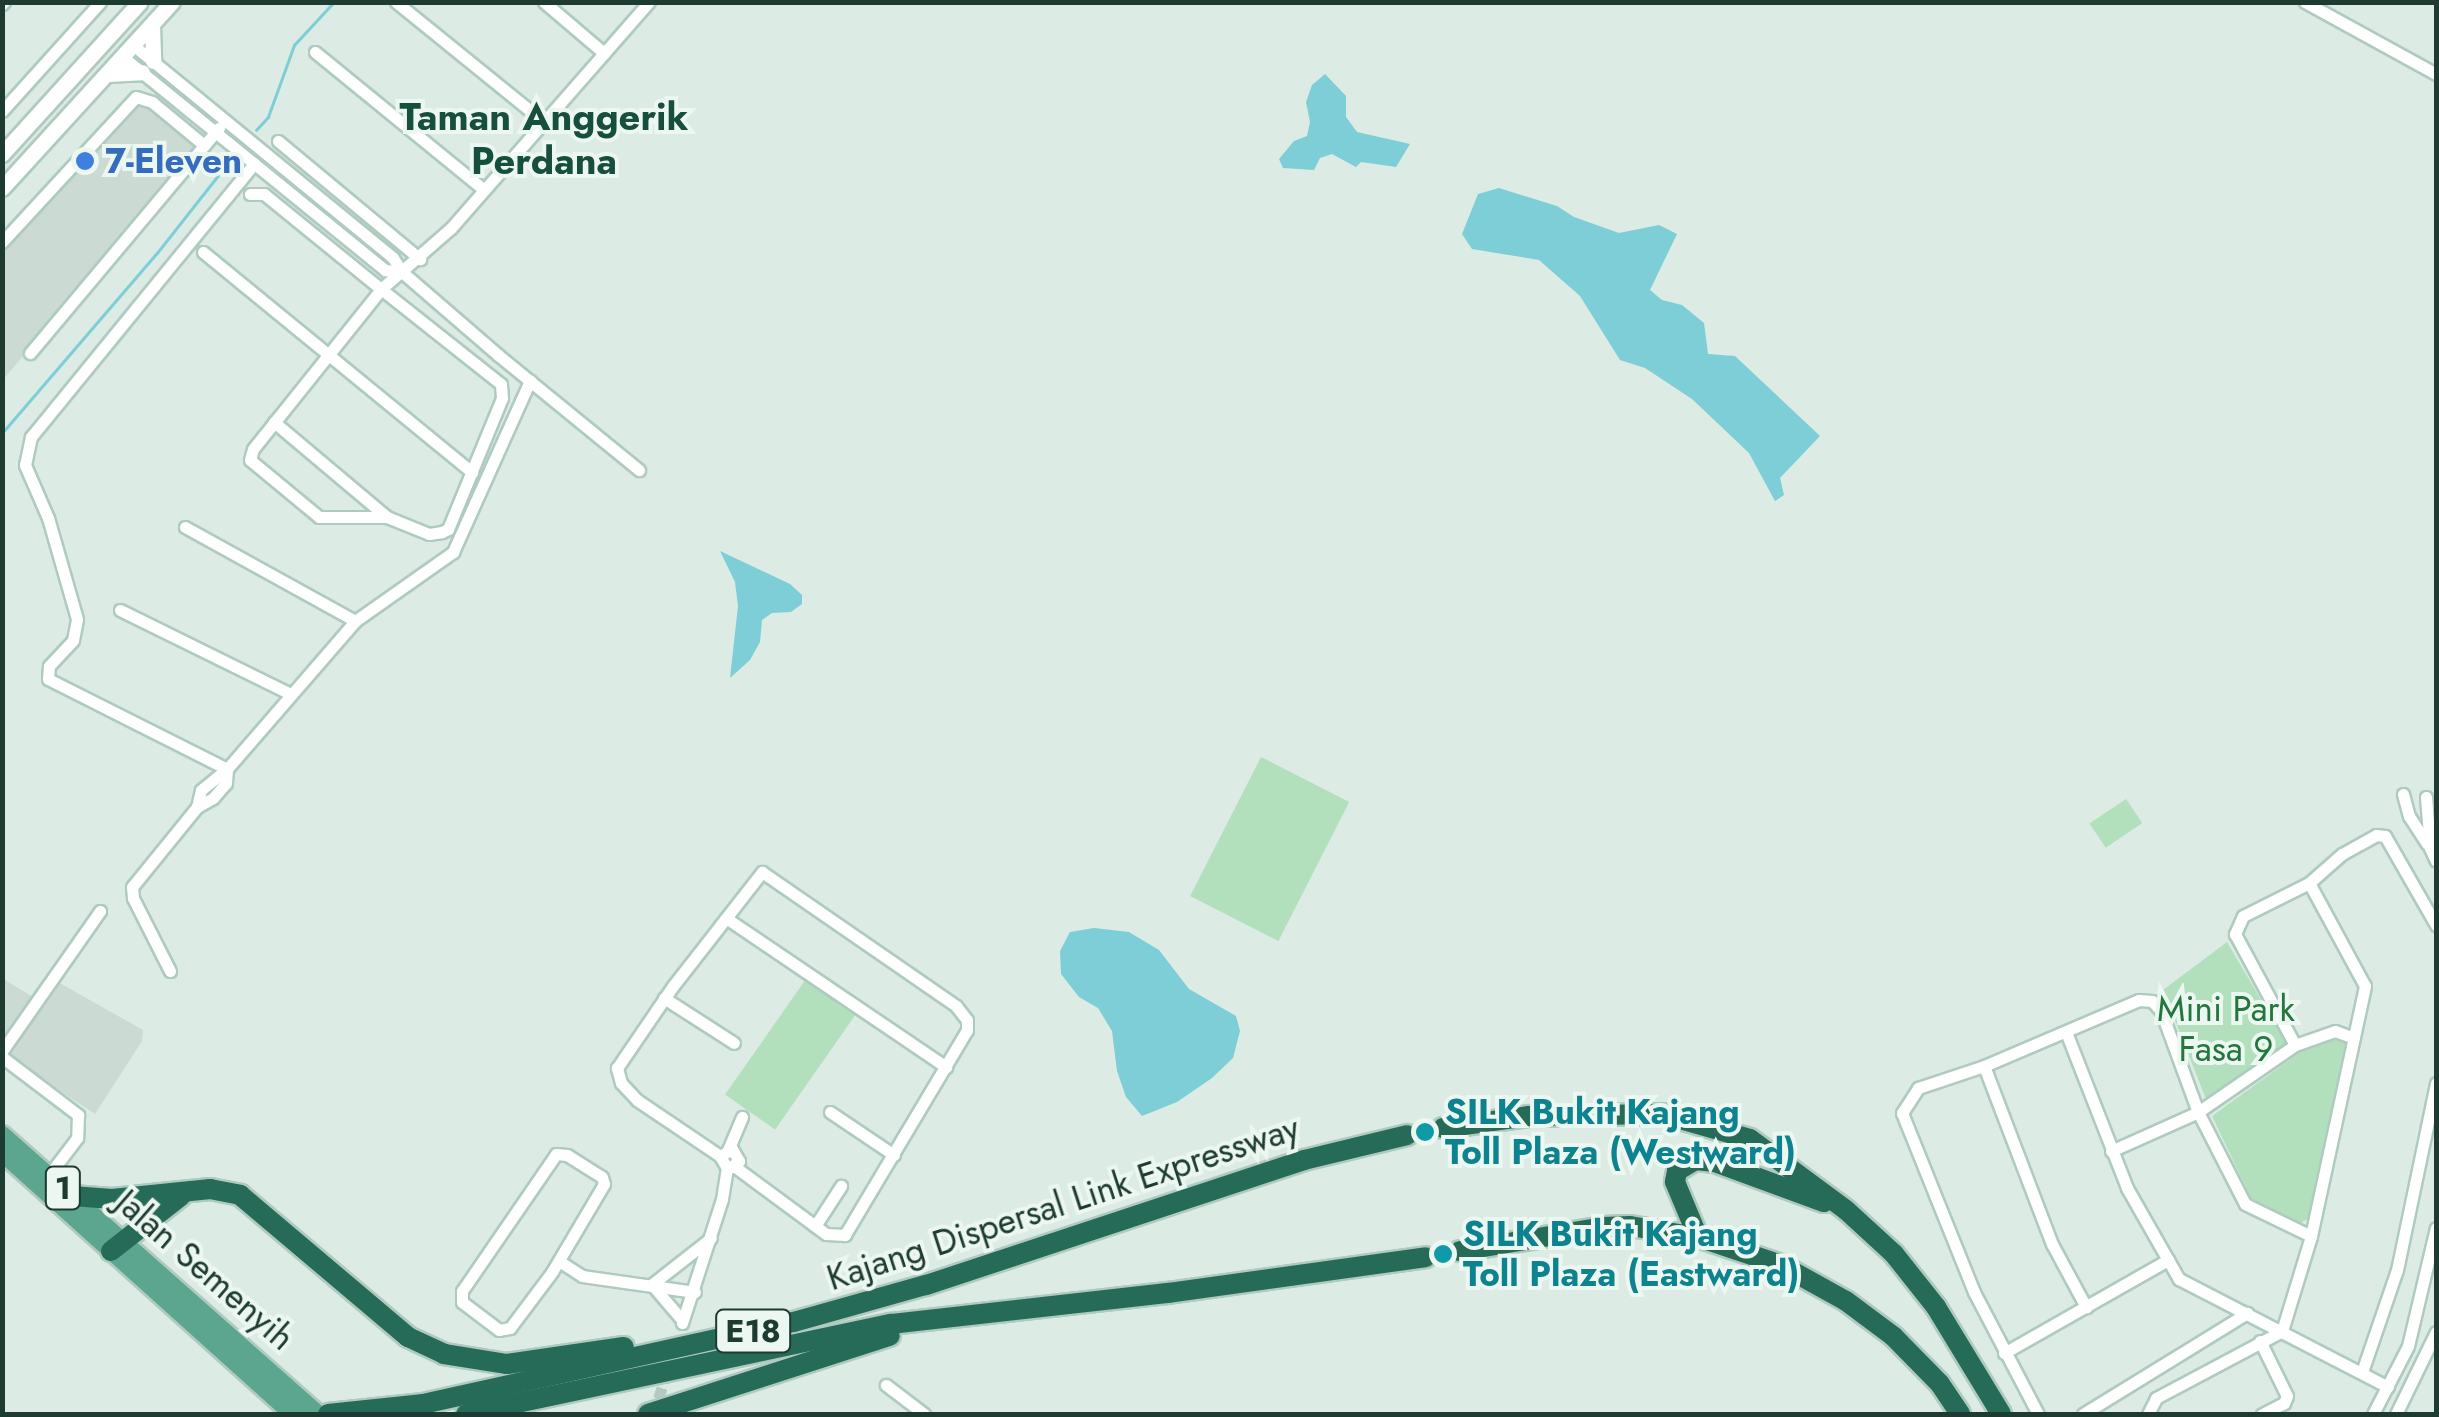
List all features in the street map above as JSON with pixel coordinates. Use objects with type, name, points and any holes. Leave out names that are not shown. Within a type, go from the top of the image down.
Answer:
[{"type":"highway","points":[[1442,1128],[1528,1116],[1662,1114],[1750,1139],[1846,1210],[1894,1254],[1936,1307],[2002,1414]]},
{"type":"highway","name":"Kajang Dispersal Link Expressway","points":[[328,1414],[423,1404],[794,1322],[926,1286],[1304,1160],[1407,1135]]},
{"type":"highway","points":[[1698,1237],[1676,1182],[1677,1171],[1694,1160],[1715,1162],[1846,1210]]},
{"type":"highway","points":[[72,1196],[112,1199],[210,1190],[240,1195],[408,1337],[444,1354],[479,1363],[506,1364],[794,1322]]},
{"type":"highway","points":[[117,1246],[182,1195]]},
{"type":"highway","points":[[1460,1251],[1603,1227],[1630,1226],[1698,1237],[1781,1265],[1846,1300],[1893,1336],[1940,1384],[1960,1414]]},
{"type":"highway","name":"Kajang Dispersal Link Expressway","points":[[466,1414],[891,1324],[1426,1257]]},
{"type":"highway","points":[[648,1414],[939,1320]]},
{"type":"main road","name":"Jalan Semenyih","points":[[2,1135],[72,1196],[117,1246]]},
{"type":"main road","name":"Jalan Semenyih","points":[[2,1152],[117,1246],[258,1371],[318,1414]]},
{"type":"main road","name":"Jalan Semenyih","points":[[258,1371],[293,1414]]},
{"type":"street","points":[[2,111],[100,2]]},
{"type":"street","points":[[86,65],[88,50],[126,2]]},
{"type":"street","points":[[2,188],[107,74],[140,2]]},
{"type":"street","points":[[2,154],[86,65],[152,25],[172,2]]},
{"type":"street","points":[[396,2],[544,121]]},
{"type":"street","points":[[544,2],[604,52]]},
{"type":"street","points":[[386,517],[319,516],[250,460],[274,422],[381,289],[420,258],[484,190],[648,2]]},
{"type":"street","points":[[2305,2],[2436,74]]},
{"type":"street","points":[[148,67],[152,25]]},
{"type":"street","points":[[120,44],[225,120],[393,258],[402,272],[638,470]]},
{"type":"street","points":[[315,52],[484,190]]},
{"type":"street","points":[[107,74],[148,67]]},
{"type":"street","points":[[148,67],[214,133],[385,270],[402,272]]},
{"type":"street","points":[[2,242],[136,97],[152,102],[204,145]]},
{"type":"street","points":[[30,354],[225,120]]},
{"type":"street","points":[[278,141],[420,258]]},
{"type":"street","points":[[227,769],[60,686],[46,672],[73,640],[77,619],[48,518],[25,465],[26,450],[254,164]]},
{"type":"street","points":[[250,194],[264,194],[501,384],[502,398],[448,529],[442,532],[429,534],[386,517],[274,422]]},
{"type":"street","points":[[203,252],[472,472]]},
{"type":"street","points":[[170,971],[133,898],[132,886],[197,807],[220,790],[227,769],[355,621],[453,552],[530,382]]},
{"type":"street","points":[[186,527],[355,621]]},
{"type":"street","points":[[120,610],[291,694]]},
{"type":"street","points":[[2403,794],[2409,816],[2436,861]]},
{"type":"street","points":[[2426,798],[2430,848]]},
{"type":"street","points":[[2294,1045],[2235,934],[2243,916],[2309,883],[2342,854],[2376,835],[2386,836],[2436,925]]},
{"type":"street","points":[[768,874],[956,1006],[967,1020],[967,1030],[946,1067],[845,1234],[834,1237],[814,1226],[731,1168],[724,1153],[637,1100],[617,1075],[623,1056],[726,918],[760,875],[768,874]]},
{"type":"street","points":[[2148,1414],[2156,1398],[2282,1331],[2311,1236],[2365,986],[2309,883]]},
{"type":"street","points":[[49,1176],[77,1138],[78,1115],[72,1106],[2,1054],[100,911]]},
{"type":"street","points":[[726,918],[946,1067]]},
{"type":"street","points":[[664,998],[734,1043]]},
{"type":"street","points":[[2038,1414],[1974,1292],[1902,1113],[1918,1088],[1984,1066],[2139,1000],[2152,1001],[2160,1011],[2198,1112],[2245,1204],[2311,1236]]},
{"type":"street","points":[[2111,1150],[2198,1112],[2294,1045],[2335,1030],[2354,1038]]},
{"type":"street","points":[[2066,1032],[2111,1150],[2179,1280],[2388,1387]]},
{"type":"street","points":[[1984,1066],[2052,1244],[2086,1307]]},
{"type":"street","points":[[2362,1372],[2396,1270],[2436,1083]]},
{"type":"street","points":[[830,1112],[894,1154]]},
{"type":"street","points":[[724,1153],[742,1118]]},
{"type":"street","points":[[556,1154],[579,1162],[602,1177],[604,1184],[559,1261],[507,1330],[499,1330],[462,1302],[462,1291],[556,1154]]},
{"type":"street","points":[[652,1285],[682,1322],[713,1237],[731,1168]]},
{"type":"street","points":[[814,1226],[841,1186]]},
{"type":"street","points":[[2373,1414],[2417,1316],[2436,1228]]},
{"type":"street","points":[[652,1285],[713,1237]]},
{"type":"street","points":[[2004,1353],[2168,1260]]},
{"type":"street","points":[[559,1261],[582,1276],[695,1292]]},
{"type":"street","points":[[2083,1414],[2247,1314]]},
{"type":"street","points":[[2396,1414],[2436,1332]]},
{"type":"street","points":[[2260,1342],[2287,1396],[2284,1403],[2262,1414]]},
{"type":"street","points":[[886,1385],[924,1414]]},
{"type":"shaded area","points":[[142,101],[198,145],[3,380],[3,248],[132,104]]},
{"type":"shaded area","points":[[2,978],[41,1002],[56,981],[143,1030],[142,1041],[95,1114],[3,1053]]},
{"type":"green space","points":[[1261,757],[1349,802],[1278,941],[1190,896]]},
{"type":"green space","points":[[2126,799],[2142,823],[2106,848],[2090,824]]},
{"type":"green space","name":"Mini Park Fasa 9","points":[[2227,942],[2287,1044],[2206,1099],[2163,990]]},
{"type":"green space","points":[[806,979],[856,1014],[775,1129],[725,1095]]},
{"type":"green space","points":[[2338,1036],[2346,1043],[2308,1219],[2300,1223],[2251,1198],[2212,1116],[2320,1038]]},
{"type":"water","points":[[1325,74],[1346,96],[1346,117],[1357,132],[1410,144],[1396,167],[1361,162],[1356,167],[1332,154],[1320,158],[1314,170],[1283,168],[1279,159],[1294,141],[1307,136],[1310,122],[1306,102],[1312,85]]},
{"type":"water","points":[[1499,188],[1557,206],[1574,217],[1619,233],[1659,225],[1677,234],[1650,290],[1662,300],[1682,305],[1704,323],[1708,354],[1735,356],[1820,436],[1780,478],[1784,495],[1775,501],[1749,453],[1692,399],[1645,368],[1620,360],[1580,296],[1539,260],[1472,249],[1462,234],[1478,194]]},
{"type":"water","points":[[720,551],[790,584],[802,595],[802,604],[791,612],[772,613],[762,620],[760,642],[750,660],[730,678],[738,606],[735,582]]},
{"type":"water","points":[[1094,928],[1129,932],[1159,950],[1189,989],[1236,1016],[1240,1031],[1233,1058],[1212,1078],[1177,1102],[1142,1116],[1126,1097],[1117,1071],[1112,1031],[1098,1008],[1079,997],[1061,974],[1060,951],[1070,932]]},
{"type":"waterway","points":[[256,130],[268,117],[294,45],[334,2]]},
{"type":"waterway","points":[[2,433],[157,253],[227,164]]},
{"type":"tunnel","points":[[1407,1135],[1443,1128]]},
{"type":"tunnel","points":[[654,1414],[667,1371]]},
{"type":"place","name":"7-Eleven","points":[[85,161]]},
{"type":"place","name":"SILK Bukit Kajang Toll Plaza (Westward)","points":[[1425,1132]]},
{"type":"place","name":"SILK Bukit Kajang Toll Plaza (Eastward)","points":[[1443,1254]]},
{"type":"district","name":"Taman Anggerik Perdana","points":[[544,138]]}]
